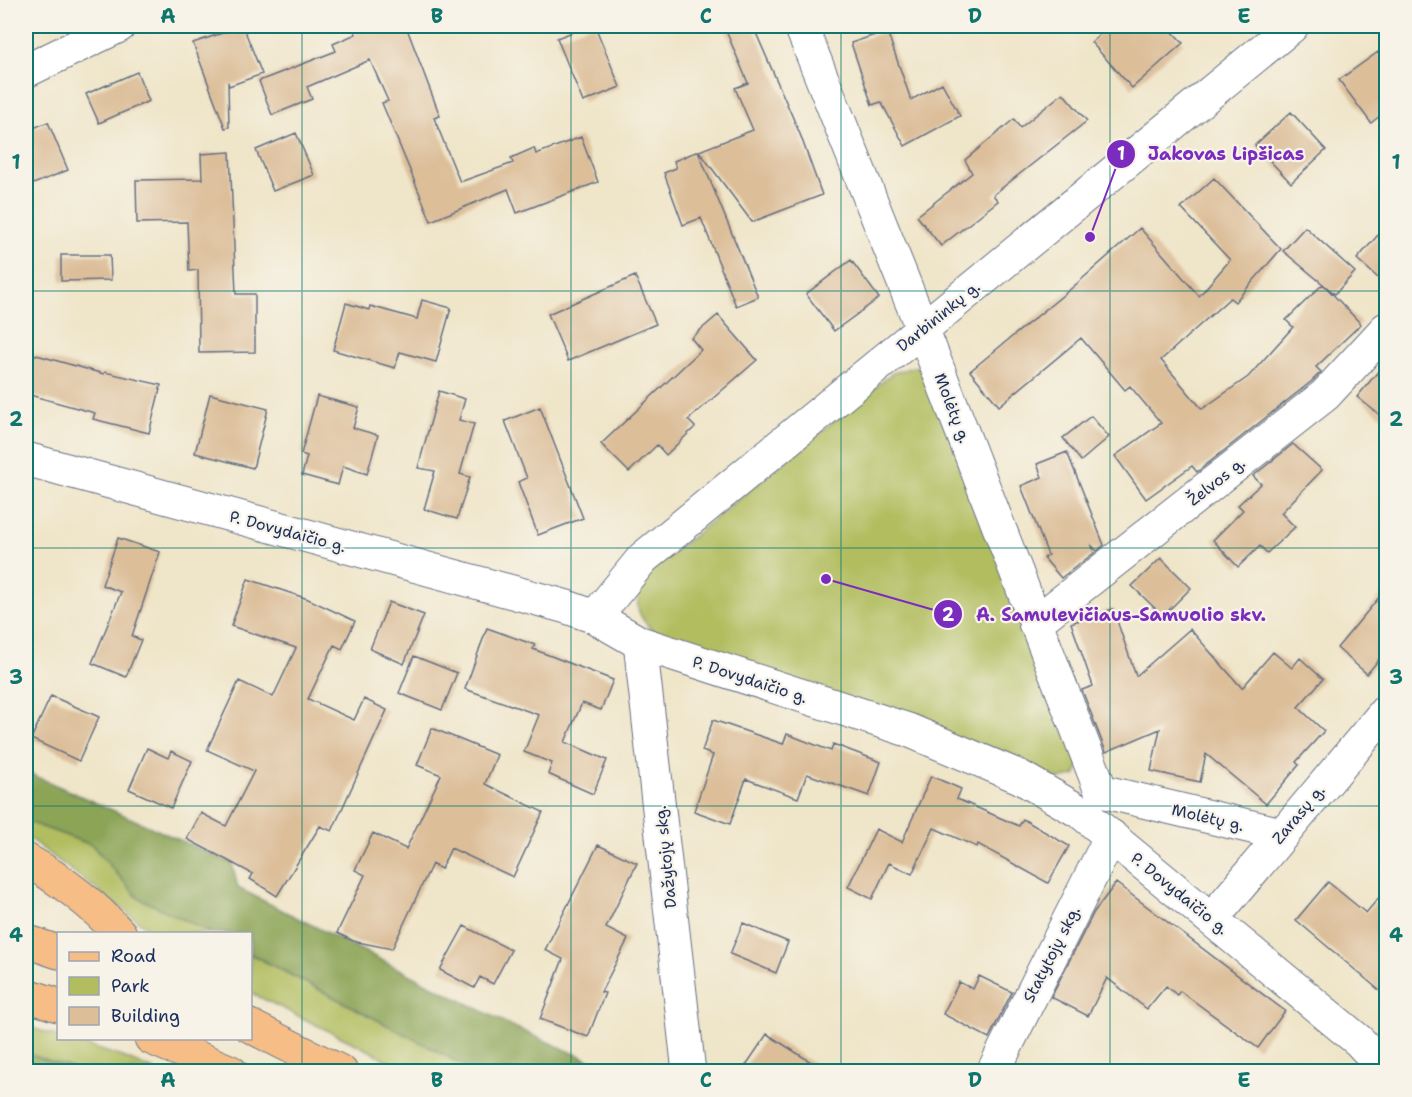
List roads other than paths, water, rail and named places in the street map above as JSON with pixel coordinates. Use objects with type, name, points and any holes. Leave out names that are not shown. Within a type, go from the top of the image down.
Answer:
[{"type":"main road","points":[[26,860],[45,871],[106,918],[119,932]]},
{"type":"main road","points":[[26,941],[57,952]]},
{"type":"main road","points":[[26,995],[57,1005]]},
{"type":"main road","points":[[252,1027],[342,1071]]},
{"type":"main road","points":[[156,1040],[231,1071]]},
{"type":"street","points":[[26,71],[119,26]]},
{"type":"street","name":"Molėtų g.","points":[[801,26],[922,328],[1035,623],[1091,802],[1281,834]]},
{"type":"street","name":"Darbininkų g.","points":[[596,617],[642,558],[1292,26]]},
{"type":"street","name":"Želvos g.","points":[[1035,623],[1325,395],[1386,329]]},
{"type":"street","name":"P. Dovydaičio g.","points":[[26,459],[596,617],[640,643],[908,730],[1020,777],[1091,802],[1111,836],[1359,1041],[1386,1070]]},
{"type":"street","name":"Dažytojų skg.","points":[[640,643],[689,1071]]},
{"type":"street","name":"Zarasų g.","points":[[1212,919],[1386,711]]},
{"type":"street","name":"Statytojų skg.","points":[[993,1071],[1111,836]]},
{"type":"place","name":"Jakovas Lipšicas","points":[[1090,237]]},
{"type":"place","name":"A. Samulevičiaus-Samuolio skv.","points":[[826,579]]}]
